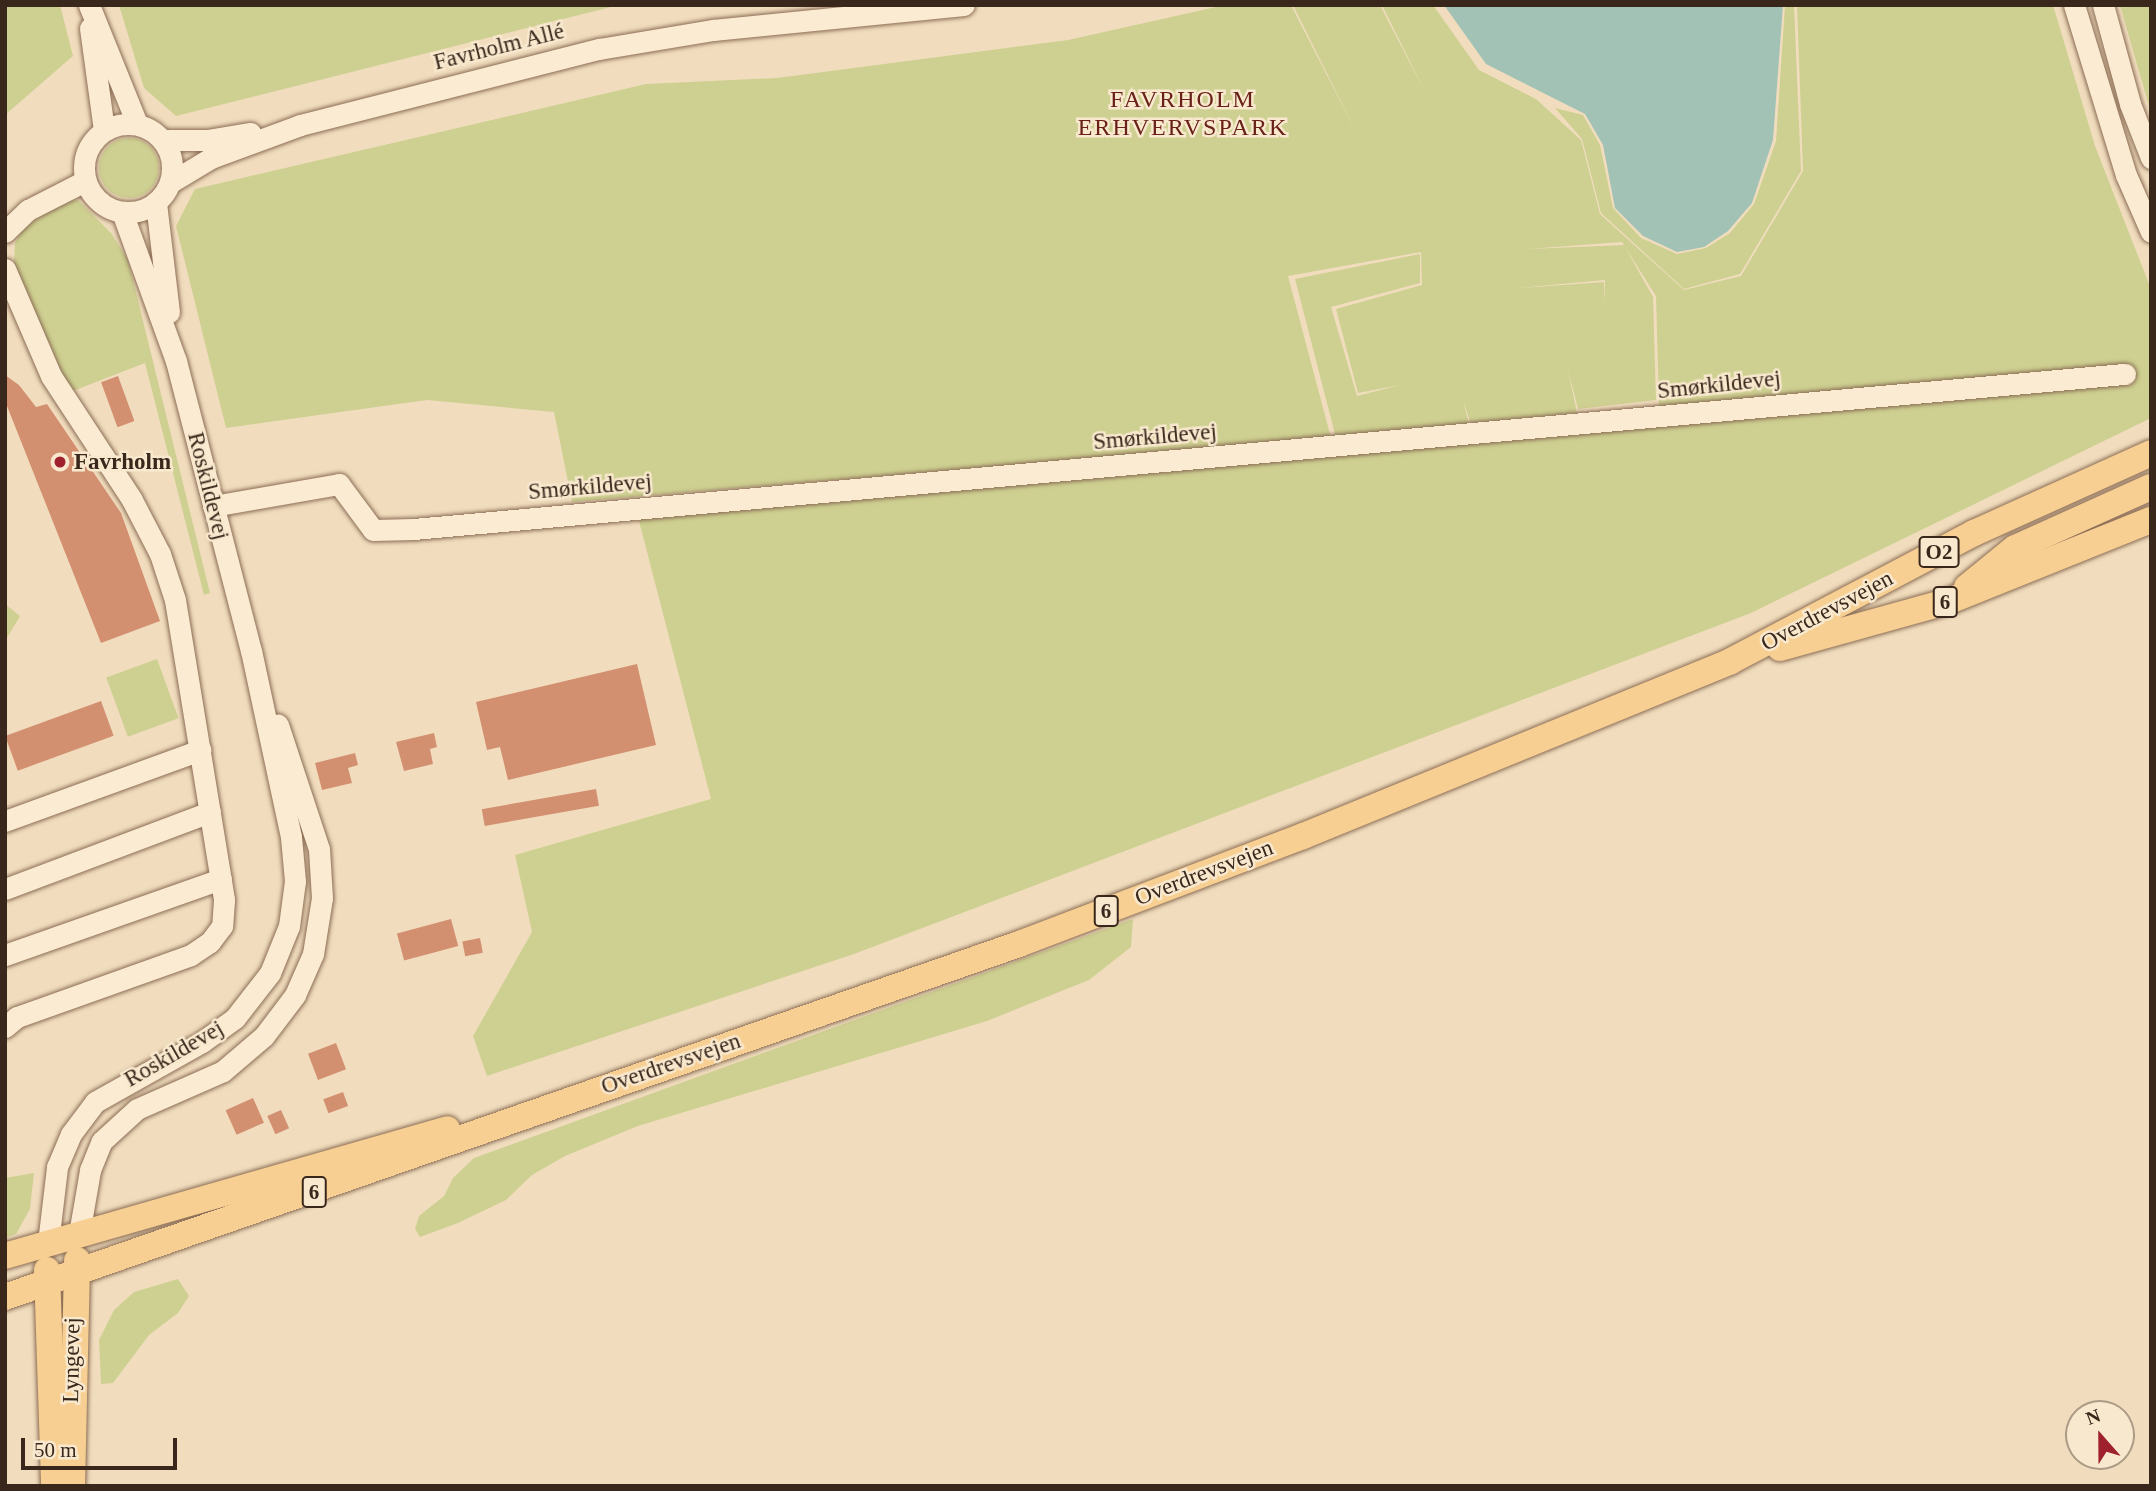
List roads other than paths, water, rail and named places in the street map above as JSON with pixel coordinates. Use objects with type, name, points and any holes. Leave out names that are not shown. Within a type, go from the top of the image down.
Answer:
[{"type":"main road","name":"Overdrevsvejen","points":[[77,1255],[465,1140],[550,1105],[1019,944],[1316,831],[1731,661],[1974,533],[2151,453]]},
{"type":"main road","points":[[1949,601],[2010,551],[2151,487]]},
{"type":"main road","name":"Overdrevsvejen","points":[[1731,661],[1949,601],[2151,520]]},
{"type":"main road","name":"Overdrevsvejen","points":[[47,1265],[270,1189],[335,1161],[550,1105]]},
{"type":"main road","points":[[5,1279],[77,1255]]},
{"type":"main road","name":"Lyngevej","points":[[72,1486],[77,1255]]},
{"type":"main road","points":[[5,1256],[47,1265]]},
{"type":"main road","points":[[5,1297],[47,1265]]},
{"type":"main road","name":"Lyngevej","points":[[47,1265],[54,1486]]},
{"type":"street","points":[[88,5],[137,124],[163,140],[172,157],[171,182],[156,203],[122,212],[99,202],[85,181],[86,152],[104,130],[137,124]]},
{"type":"street","points":[[88,5],[104,130]]},
{"type":"street","name":"Favrholm Allé","points":[[163,140],[207,141],[300,125],[636,41],[964,5]]},
{"type":"street","points":[[2074,5],[2122,163],[2151,232]]},
{"type":"street","points":[[2103,5],[2130,104],[2151,158]]},
{"type":"street","name":"Favrholm Allé","points":[[171,182],[211,158],[300,125]]},
{"type":"street","points":[[5,232],[28,210],[85,181]]},
{"type":"street","name":"Roskildevej","points":[[156,203],[176,360]]},
{"type":"street","name":"Roskildevej","points":[[47,1265],[57,1167],[71,1134],[95,1102],[202,1042],[234,1018],[270,972],[289,926],[295,881],[290,837],[251,651],[176,360],[122,212]]},
{"type":"street","points":[[5,269],[51,376],[132,500],[160,554],[175,600],[221,879],[222,926],[210,942],[191,955],[17,1017],[5,1027]]},
{"type":"street","name":"Smørkildevej","points":[[213,506],[339,484],[373,530],[414,529],[2125,374]]},
{"type":"street","name":"Roskildevej","points":[[77,1255],[90,1170],[102,1141],[137,1109],[223,1071],[256,1042],[295,995],[313,954],[323,898],[319,849],[251,651]]},
{"type":"street","points":[[5,821],[200,750]]},
{"type":"street","points":[[5,888],[210,812]]},
{"type":"street","points":[[5,955],[221,879]]},
{"type":"street","points":[[234,1018],[256,1042]]},
{"type":"place","name":"Favrholm","points":[[60,462]]},
{"type":"district","name":"FAVRHOLM ERHVERVSPARK","points":[[1183,114]]}]
